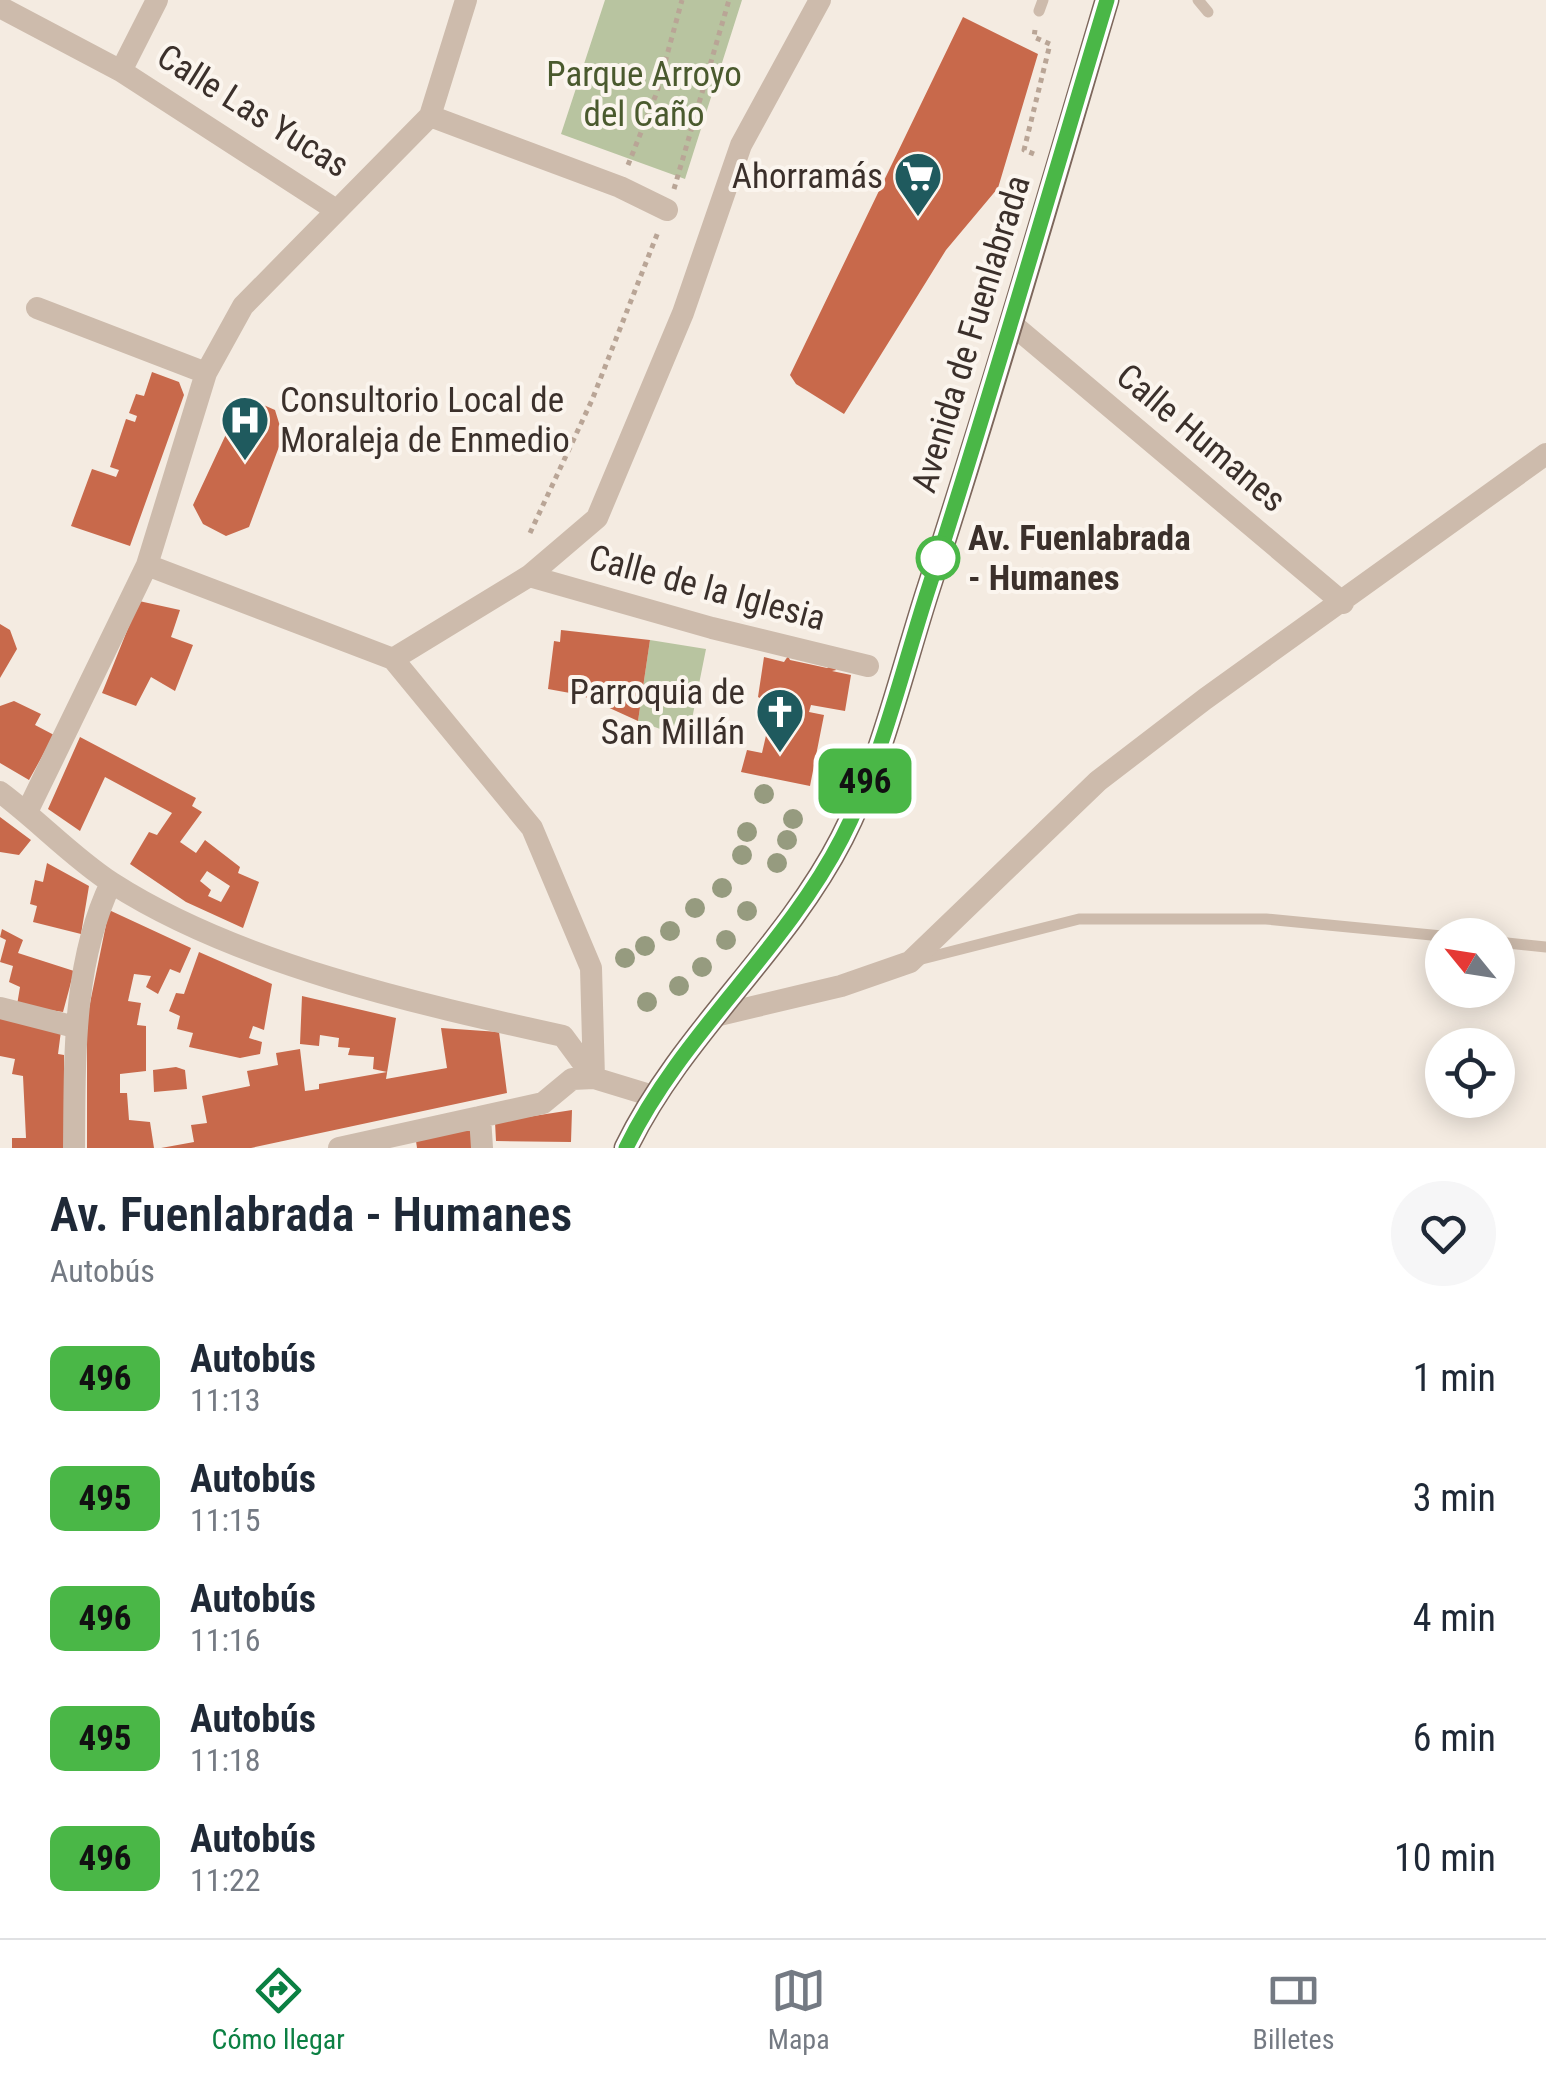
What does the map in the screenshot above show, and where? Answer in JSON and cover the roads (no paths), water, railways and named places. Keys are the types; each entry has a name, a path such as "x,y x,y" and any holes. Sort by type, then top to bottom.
{"main road":[{"name":"Avenida de Fuenlabrada","path":"626,1148 653,1096 780,935 842,838 874,756 1014,326 1107,0"}],"street":[{"name":"Calle Las Yucas","path":"121,71 157,0"},
{"name":"Calle Las Yucas","path":"0,7 121,71 336,210 430,116 466,0"},
{"path":"393,659 529,576 597,518 683,312 741,145 820,0"},
{"path":"430,116 620,187 668,210"},
{"path":"27,812 147,564 206,373 243,306 336,210"},
{"path":"37,308 206,373"},
{"name":"Calle Humanes","path":"1014,326 1344,603"},
{"path":"716,1016 841,986 910,962 1098,781 1205,698 1344,603 1546,454"},
{"path":"147,564 393,659 532,828 591,968 594,1078"},
{"name":"Calle de la Iglesia","path":"529,576 712,628 868,666"},
{"path":"0,792 111,882 260,952 420,1005 563,1036 594,1078"},
{"path":"74,1148 75,1027 96,914 111,882"},
{"path":"0,1008 75,1027"},
{"path":"339,1148 543,1103 572,1079 594,1078 653,1096"},
{"path":"480,1117 482,1148"}],"lane":[{"path":"1198,0 1208,12"},
{"path":"910,962 1079,919 1266,919 1425,934"},
{"path":"1515,944 1546,947"}],"place":[{"name":"Ahorramás","path":"918,218"},
{"name":"Consultorio Local de Moraleja de Enmedio","path":"245,462"},
{"name":"Av. Fuenlabrada - Humanes","path":"938,558"},
{"name":"Parroquia de San Millán","path":"780,754"}],"park label":[{"name":"Parque Arroyo del Caño","path":"644,94"}]}
